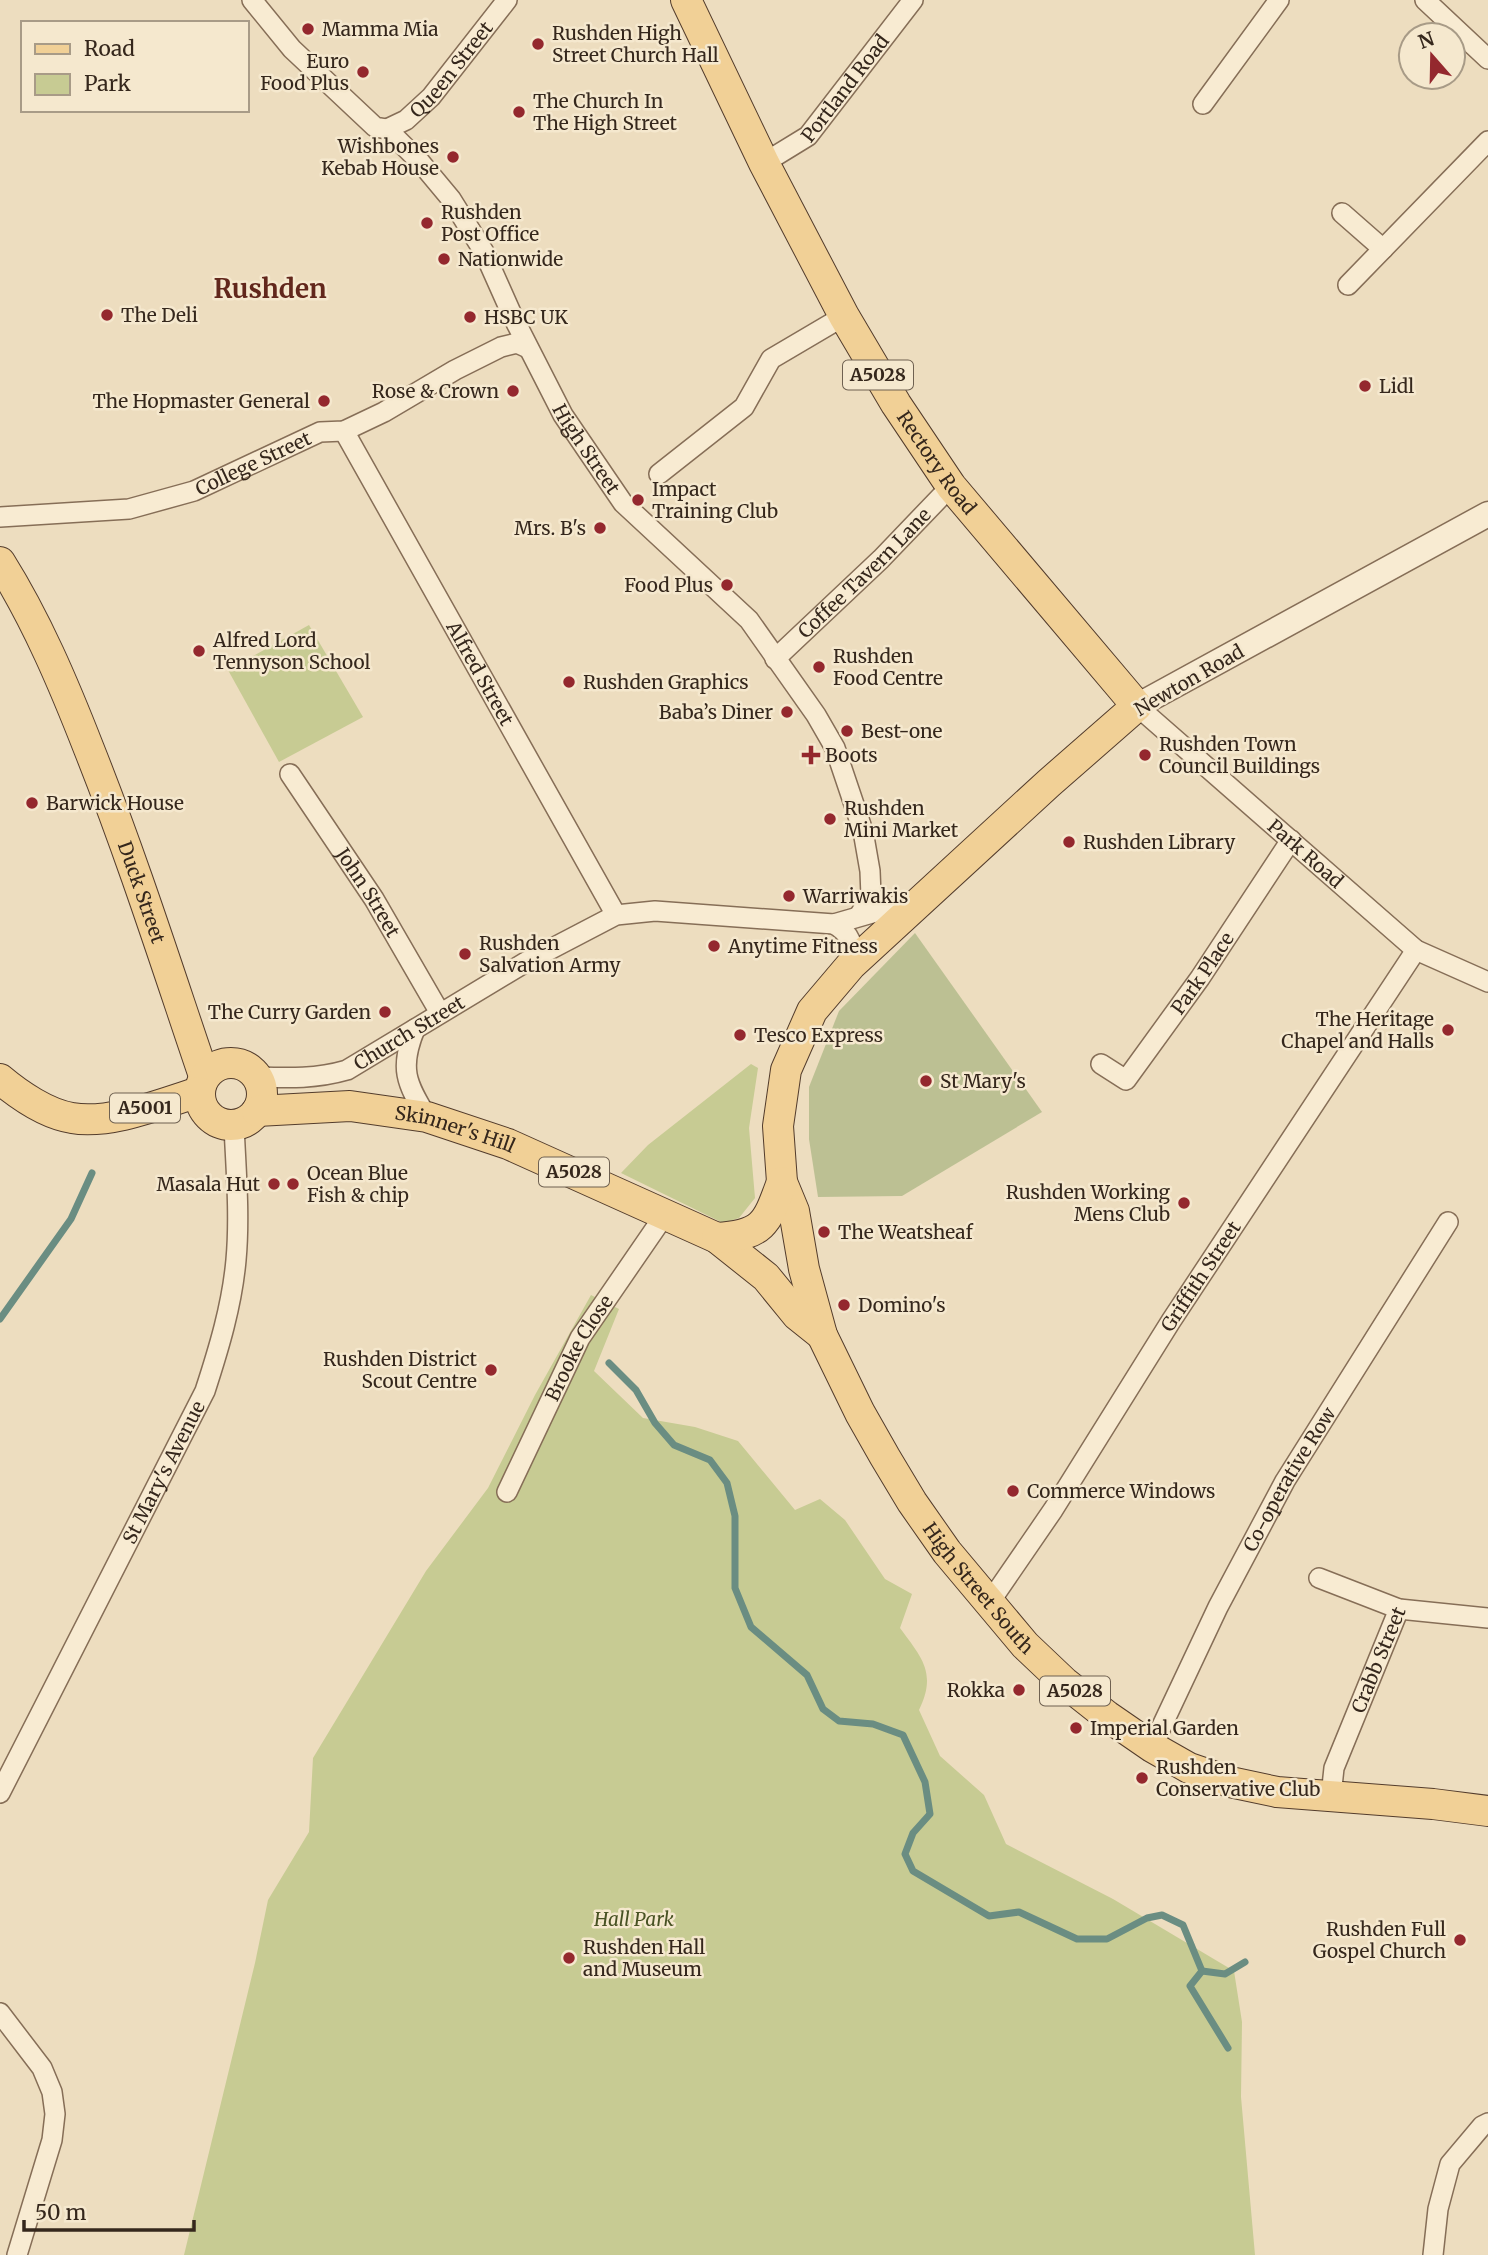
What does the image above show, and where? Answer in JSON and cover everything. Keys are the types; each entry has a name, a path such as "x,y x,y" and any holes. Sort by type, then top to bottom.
{"main road":[{"name":"Rectory Road","path":"686,0 764,163 844,316 896,404 951,486 1137,706"},
{"name":"Duck Street","path":"0,562 42,638 123,835 202,1084"},
{"name":"Newton Road","path":"927,897 1049,783 1137,706"},
{"name":"A5028","path":"718,1238 743,1236 760,1227 772,1210 782,1182 778,1126 786,1070 812,1011 851,965 927,897"},
{"path":"232,1063 242,1065 257,1077 262,1092 246,1118 216,1122 207,1115 201,1104 202,1084 215,1067 232,1063"},
{"name":"A5001","path":"0,1079 43,1107 71,1118 108,1118 202,1084"},
{"name":"Skinner's Hill","path":"246,1118 350,1106 427,1117 508,1144 718,1238 766,1277 797,1315 822,1335"},
{"name":"High Street South","path":"782,1182 794,1211 804,1269 822,1335 859,1412 912,1502 947,1552 1024,1645 1064,1682 1152,1747 1189,1768 1230,1782 1278,1792 1488,1811"}],"street":[{"name":"High Street","path":"252,0 292,49 375,127 387,129 421,163 451,199 484,252 528,348 563,415 623,503 749,620 816,715 835,748 863,831 871,896 859,916"},
{"name":"Queen Street","path":"387,129 406,121 430,97 507,0"},
{"name":"Portland Road","path":"764,163 808,136 913,0"},
{"path":"1203,104 1279,0"},
{"path":"1425,0 1488,59"},
{"path":"1348,285 1488,141"},
{"path":"1342,213 1383,250"},
{"path":"659,474 744,407 771,359 844,316"},
{"name":"College Street","path":"0,517 128,509 194,491 320,432 344,432 501,347 517,344 528,348"},
{"name":"Alfred Street","path":"344,432 616,915"},
{"name":"Coffee Tavern Lane","path":"775,659 881,559 951,486"},
{"name":"Newton Road","path":"1137,706 1488,514"},
{"name":"Park Road","path":"1137,706 1416,950 1488,982"},
{"name":"John Street","path":"290,774 374,899 440,1013"},
{"name":"Park Place","path":"1101,1064 1126,1080 1200,978 1292,840"},
{"name":"Church Street","path":"257,1077 304,1079 347,1070 526,962 616,915 655,911 834,924 927,897"},
{"path":"834,924 844,930 851,940 854,951 851,965"},
{"name":"Griffith Street","path":"986,1601 996,1593 1054,1510 1171,1321 1416,950"},
{"path":"415,1029 405,1053 405,1074 411,1092 427,1117"},
{"name":"St Mary's Avenue","path":"0,1793 205,1391 223,1334 236,1260 237,1182 246,1118"},
{"name":"Brooke Close","path":"507,1492 580,1338 666,1213"},
{"name":"Co-operative Row","path":"1152,1747 1218,1607 1285,1481 1448,1222"},
{"path":"1320,1578 1399,1609"},
{"name":"Crabb Street","path":"1331,1796 1334,1768 1399,1609 1488,1618"},
{"path":"0,2013 42,2068 52,2092 55,2114 52,2140 17,2255"},
{"path":"1433,2255 1438,2209 1450,2164 1482,2126 1488,2123"}],"green space":[{"path":"309,625 363,717 279,762 228,670"},
{"path":"915,933 1042,1112 902,1196 818,1197 809,1139 809,1087 839,1011"},
{"path":"751,1064 758,1068 749,1128 755,1198 739,1218 723,1223 621,1173 648,1145"},
{"name":"Hall Park","path":"591,1295 619,1309 594,1371 643,1418 695,1427 738,1441 795,1510 820,1499 845,1520 885,1579 912,1594 900,1628 925,1666 927,1686 919,1710 940,1756 984,1795 1006,1844 1113,1899 1234,1971 1242,2022 1241,2097 1255,2255 184,2255 268,1900 309,1832 313,1758 426,1571 488,1488 535,1395"}],"waterway":[{"path":"0,1319 71,1219 92,1173"},
{"path":"609,1363 636,1390 655,1423 674,1445 710,1460 727,1483 735,1516 735,1588 751,1627 807,1675 823,1709 839,1721 873,1724 903,1735 925,1782 930,1814 913,1833 905,1854 913,1871 989,1916 1019,1912 1077,1939 1107,1939 1147,1918 1162,1915 1183,1925 1202,1971 1190,1986 1228,2048"},
{"path":"1202,1971 1225,1974 1245,1962"}],"place":[{"name":"Mamma Mia","path":"308,29"},
{"name":"Rushden High Street Church Hall","path":"538,44"},
{"name":"Euro Food Plus","path":"363,72"},
{"name":"The Church In The High Street","path":"519,112"},
{"name":"Wishbones Kebab House","path":"453,157"},
{"name":"Rushden Post Office","path":"427,223"},
{"name":"Nationwide","path":"444,259"},
{"name":"The Deli","path":"107,315"},
{"name":"HSBC UK","path":"470,317"},
{"name":"Lidl","path":"1365,386"},
{"name":"Rose & Crown","path":"513,391"},
{"name":"The Hopmaster General","path":"324,401"},
{"name":"Impact Training Club","path":"638,500"},
{"name":"Mrs. B's","path":"600,528"},
{"name":"Food Plus","path":"727,585"},
{"name":"Alfred Lord Tennyson School","path":"199,651"},
{"name":"Rushden Food Centre","path":"819,667"},
{"name":"Rushden Graphics","path":"569,682"},
{"name":"Baba’s Diner","path":"787,712"},
{"name":"Best-one","path":"847,731"},
{"name":"Boots","path":"811,755"},
{"name":"Rushden Town Council Buildings","path":"1145,755"},
{"name":"Barwick House","path":"32,803"},
{"name":"Rushden Mini Market","path":"830,819"},
{"name":"Rushden Library","path":"1069,842"},
{"name":"Warriwakis","path":"789,896"},
{"name":"Anytime Fitness","path":"714,946"},
{"name":"Rushden Salvation Army","path":"465,954"},
{"name":"The Curry Garden","path":"385,1012"},
{"name":"The Heritage Chapel and Halls","path":"1448,1030"},
{"name":"Tesco Express","path":"740,1035"},
{"name":"St Mary's","path":"926,1081"},
{"name":"Masala Hut","path":"274,1184"},
{"name":"Ocean Blue Fish & chip","path":"293,1184"},
{"name":"Rushden Working Mens Club","path":"1184,1203"},
{"name":"The Weatsheaf","path":"824,1232"},
{"name":"Domino's","path":"844,1305"},
{"name":"Rushden District Scout Centre","path":"491,1370"},
{"name":"Commerce Windows","path":"1013,1491"},
{"name":"Rokka","path":"1019,1690"},
{"name":"Imperial Garden","path":"1076,1728"},
{"name":"Rushden Conservative Club","path":"1142,1778"},
{"name":"Rushden Full Gospel Church","path":"1460,1940"},
{"name":"Rushden Hall and Museum","path":"569,1958"}],"district":[{"name":"Rushden","path":"270,289"}]}
